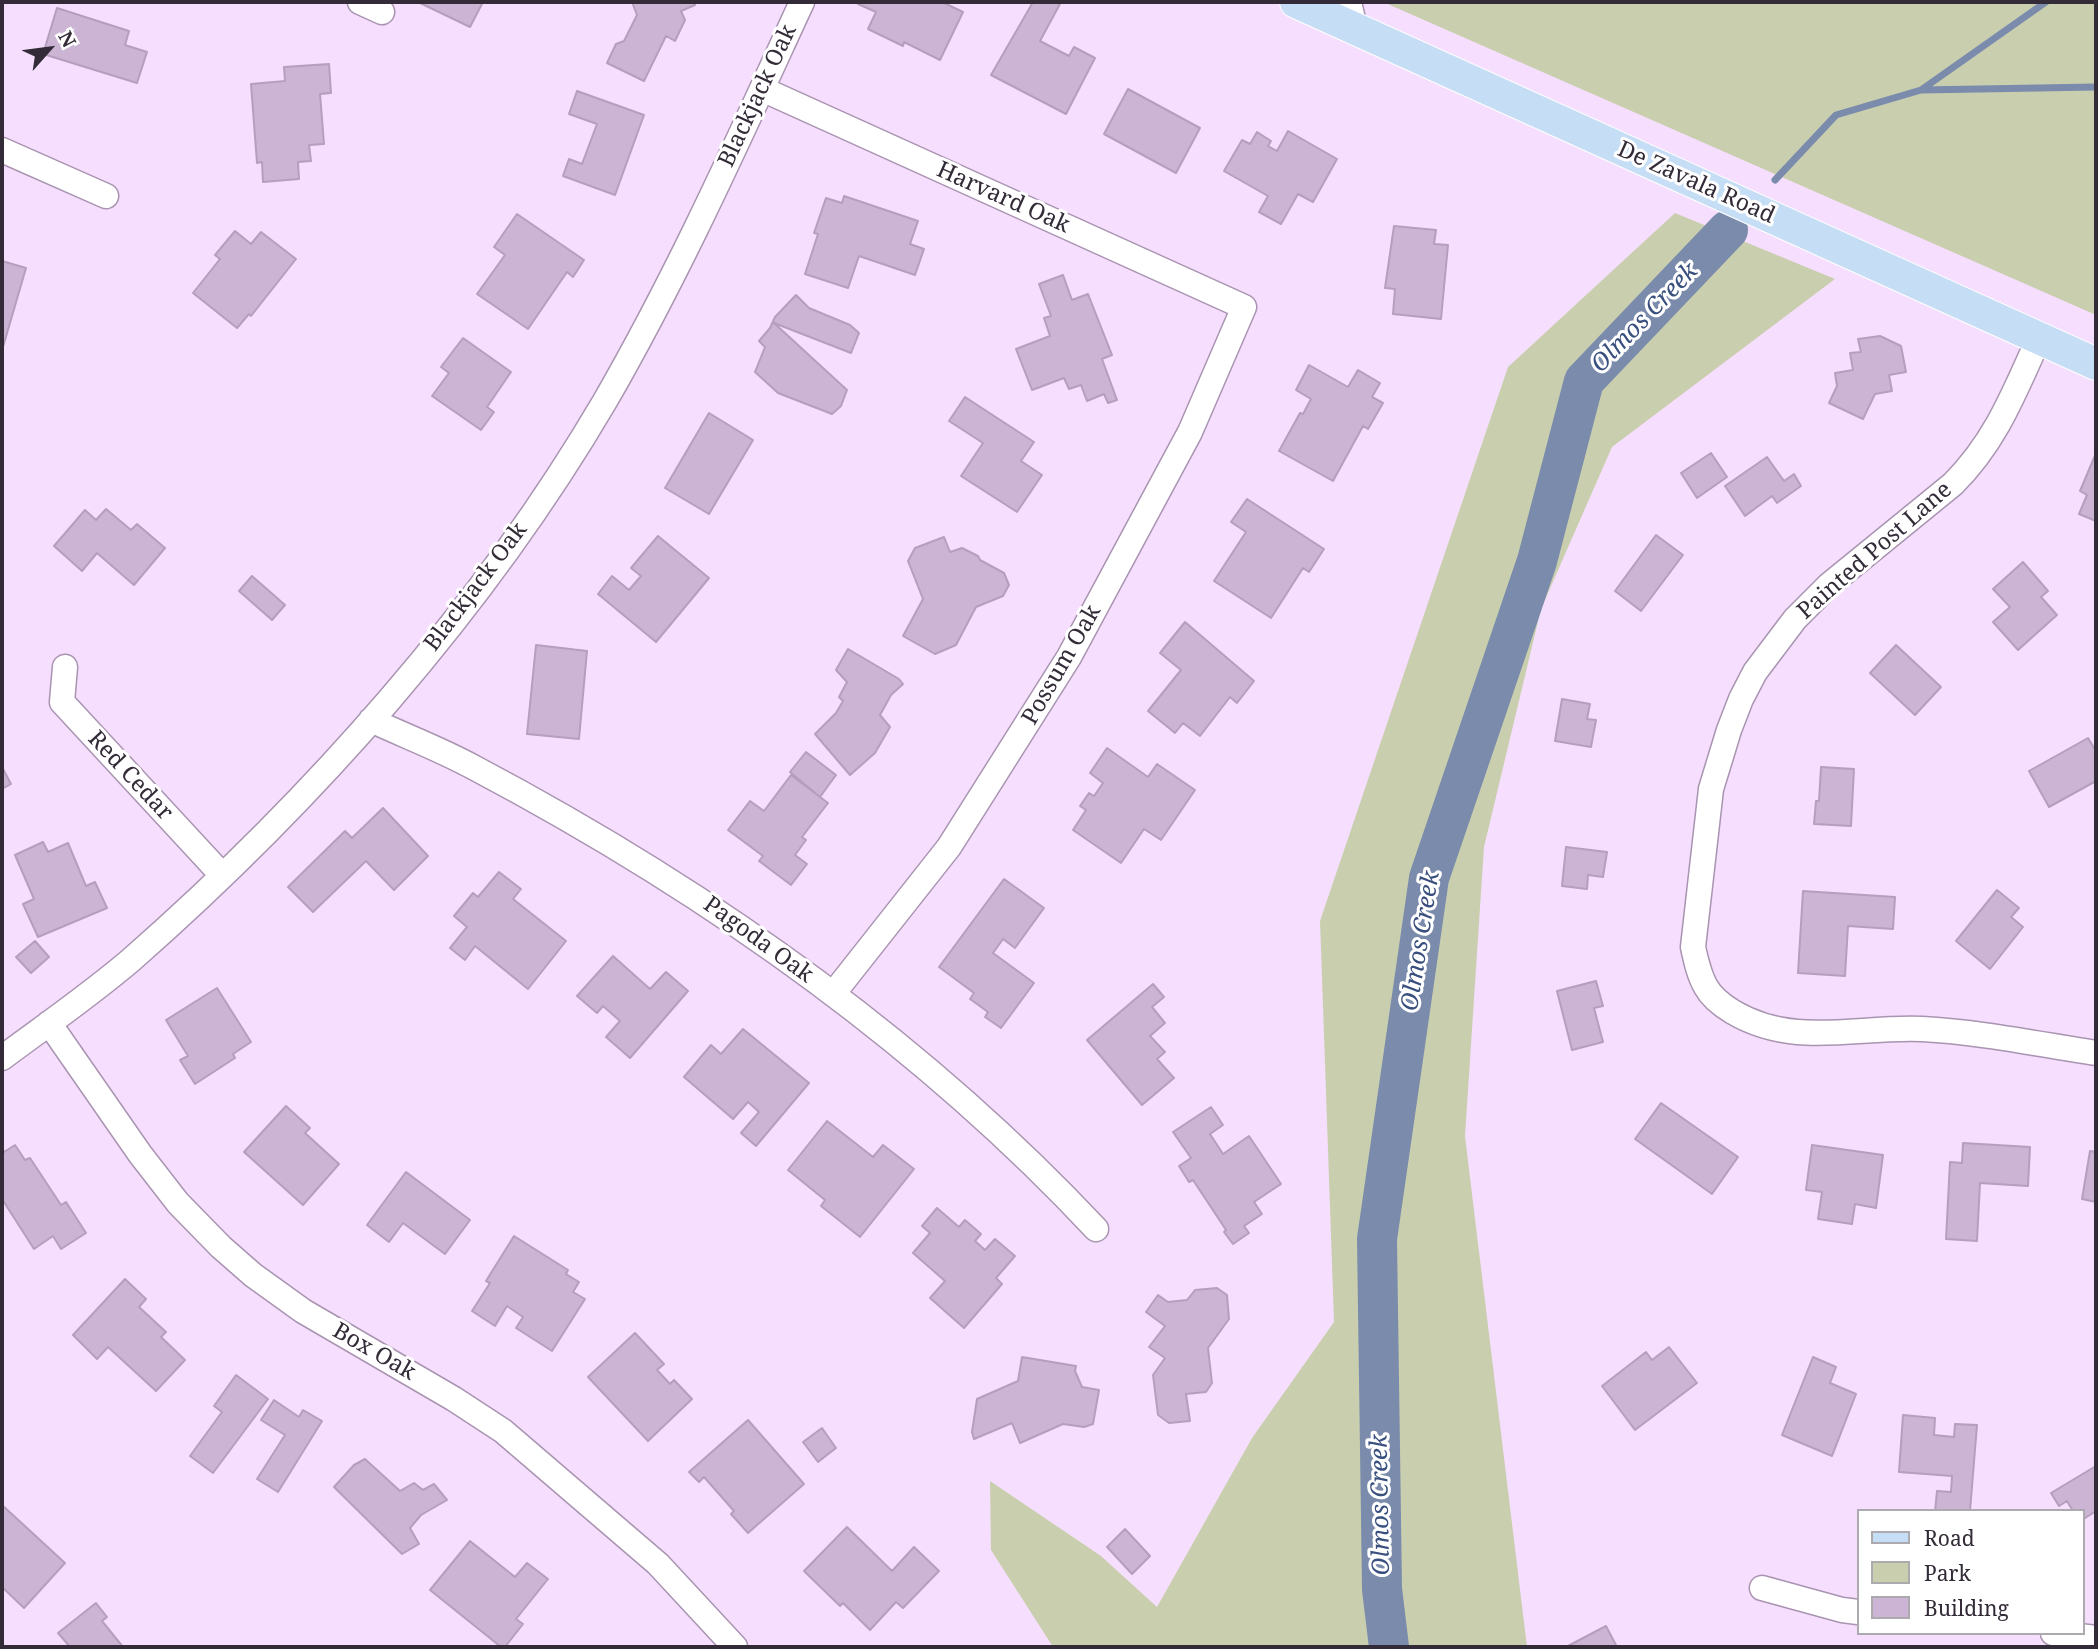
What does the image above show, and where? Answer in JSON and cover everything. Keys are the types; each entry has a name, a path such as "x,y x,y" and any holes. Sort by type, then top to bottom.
{"main road":[{"name":"De Zavala Road","path":"1296,2 1352,15 2096,364"}],"street":[{"path":"360,2 383,12"},
{"name":"Blackjack Oak","path":"2,1058 129,961 222,875 302,796 371,720 482,585 603,404 651,319 803,2"},
{"name":"Harvard Oak","path":"762,89 1244,307"},
{"path":"2,150 106,197"},
{"name":"Possum Oak","path":"833,994 949,848 1069,657 1190,432 1244,307"},
{"name":"Painted Post Lane","path":"2039,338 2004,414 1982,452 1968,469 1829,585 1795,619 1755,672 1729,730 1711,789 1693,947 1707,990 1723,1006 1771,1028 1811,1035 1919,1029 2096,1053"},
{"name":"Red Cedar","path":"65,667 62,702 222,875"},
{"name":"Pagoda Oak","path":"371,720 470,765 601,837 698,897 833,994 898,1045 1055,1186 1096,1229"},
{"name":"Box Oak","path":"49,1023 140,1154 178,1203 221,1247 253,1275 303,1311 454,1399 503,1431 658,1564 735,1647"},
{"path":"1762,1588 1856,1612"},
{"path":"2070,1635 2096,1638"}],"green space":[{"path":"1383,2 2096,2 2096,315"},
{"path":"1675,213 1835,279 1612,447 1541,609 1484,847 1465,1136 1527,1647 1053,1647 991,1550 990,1481 1101,1556 1157,1607 1252,1438 1334,1322 1320,921 1508,367"}],"building":[{"path":"418,2 483,2 470,27"},
{"path":"632,2 694,2 695,5 681,11 685,20 675,41 666,36 644,81 607,63 616,44 624,41 637,15"},
{"path":"942,2 963,12 940,60 904,42 903,46 868,29 876,12 858,4"},
{"path":"1033,2 1061,2 1040,41 1069,56 1074,47 1095,58 1066,114 991,75"},
{"path":"57,8 129,31 125,45 147,52 137,83 43,54"},
{"path":"329,64 331,93 320,94 324,144 309,145 311,161 298,162 299,179 263,182 262,162 257,163 251,84 285,81 284,67"},
{"path":"1128,89 1200,128 1176,173 1104,134"},
{"path":"577,91 644,115 615,195 563,176 569,159 582,164 597,124 569,114"},
{"path":"1288,131 1337,159 1313,202 1298,194 1281,224 1259,212 1268,196 1224,171 1242,140 1250,144 1257,132 1271,141 1268,146 1277,151"},
{"path":"844,196 918,221 910,244 924,249 915,275 859,256 848,288 805,274 818,234 814,233 826,198 842,203"},
{"path":"517,214 584,260 573,277 567,272 528,329 477,294 505,255 494,247"},
{"path":"1394,226 1436,230 1434,244 1448,245 1441,319 1393,314 1395,289 1385,288"},
{"path":"235,231 251,244 261,232 296,259 251,316 249,314 237,328 193,293 220,259 215,255"},
{"path":"2,261 26,268 3,347 2,346"},
{"path":"1063,275 1072,300 1088,294 1112,355 1102,359 1117,400 1108,403 1104,394 1087,401 1081,385 1069,389 1064,378 1032,390 1016,349 1050,336 1044,318 1051,316 1039,284"},
{"path":"796,295 809,308 850,325 859,333 851,353 774,323 847,390 841,406 832,414 778,393 755,372 765,347 759,341 775,317"},
{"path":"1880,336 1901,346 1906,372 1889,375 1892,391 1875,394 1863,419 1829,403 1837,386 1835,373 1853,370 1850,353 1861,352 1858,339"},
{"path":"463,338 511,372 487,407 494,412 481,430 432,396 449,373 441,367"},
{"path":"1309,365 1348,387 1358,370 1380,383 1372,397 1383,403 1368,429 1363,426 1333,481 1279,451 1311,399 1296,390"},
{"path":"965,397 1034,442 1021,461 1042,475 1017,512 961,476 983,443 949,421"},
{"path":"709,413 753,440 709,514 665,488"},
{"path":"1711,453 1727,477 1697,498 1681,473"},
{"path":"2096,453 2096,521 2079,514 2087,495 2080,491"},
{"path":"1767,457 1784,481 1794,474 1801,486 1777,503 1772,496 1745,516 1725,486"},
{"path":"1247,499 1324,549 1309,572 1303,568 1271,618 1214,581 1246,532 1231,522"},
{"path":"106,509 131,530 137,524 165,548 134,585 97,553 82,571 54,546 85,510 96,520"},
{"path":"1656,535 1683,555 1641,611 1615,591"},
{"path":"658,536 709,578 656,642 598,594 612,576 629,590 641,576 631,568"},
{"path":"944,537 950,552 962,548 978,556 980,560 1004,573 1009,585 1003,596 976,607 956,645 935,654 903,636 923,599 908,561 915,548"},
{"path":"2023,562 2048,591 2041,597 2057,615 2018,650 1993,622 2010,607 1993,589"},
{"path":"252,576 285,605 272,620 239,591"},
{"path":"1185,622 1254,681 1237,703 1230,697 1200,736 1183,723 1175,733 1148,711 1181,670 1160,653"},
{"path":"536,645 587,651 579,739 527,734"},
{"path":"1896,645 1941,687 1915,715 1870,673"},
{"path":"848,649 903,684 891,695 880,715 890,727 875,753 850,775 815,734 836,713 843,701 839,697 847,682 836,670"},
{"path":"1562,699 1590,704 1587,719 1596,720 1591,747 1555,741"},
{"path":"2088,738 2096,751 2096,781 2049,807 2029,771"},
{"path":"1107,748 1148,777 1157,764 1195,790 1161,840 1144,829 1121,863 1073,830 1086,810 1080,806 1089,793 1094,796 1103,783 1090,773"},
{"path":"806,752 836,775 820,797 790,772"},
{"path":"2,767 11,784 2,789"},
{"path":"1821,767 1854,769 1851,826 1814,824 1816,801 1819,801"},
{"path":"791,775 828,803 802,837 806,840 795,855 807,864 791,885 759,861 763,856 728,830 750,801 764,811"},
{"path":"383,808 428,856 394,890 366,861 313,912 288,887 345,831 352,838"},
{"path":"43,842 48,852 68,843 86,886 95,882 107,908 38,937 23,904 34,899 15,855"},
{"path":"1566,847 1607,852 1603,877 1588,875 1587,889 1562,886"},
{"path":"499,872 521,889 513,899 566,941 528,989 475,946 465,960 450,948 467,927 454,916 473,893 478,897"},
{"path":"1004,879 1044,908 1015,948 1003,939 993,953 1034,983 1001,1028 985,1017 988,1012 970,999 974,993 939,967"},
{"path":"1997,890 2019,908 2011,917 2023,927 1990,969 1956,941"},
{"path":"1803,891 1895,897 1893,929 1848,926 1845,976 1798,973"},
{"path":"35,941 49,957 31,973 16,957"},
{"path":"613,956 650,989 666,972 688,991 630,1058 606,1037 620,1021 603,1006 597,1013 577,996"},
{"path":"1596,981 1603,1006 1594,1008 1603,1042 1572,1050 1557,991"},
{"path":"1153,984 1164,997 1152,1007 1165,1023 1150,1036 1165,1052 1157,1059 1174,1078 1142,1105 1087,1040"},
{"path":"217,988 251,1042 233,1054 235,1058 195,1084 180,1060 188,1056 166,1020"},
{"path":"743,1029 809,1083 756,1146 741,1133 759,1112 748,1102 733,1119 684,1077 711,1045 721,1054"},
{"path":"1661,1103 1738,1157 1712,1194 1635,1139"},
{"path":"286,1106 310,1128 305,1133 339,1164 303,1205 244,1152"},
{"path":"1211,1107 1223,1125 1210,1134 1223,1154 1249,1136 1281,1184 1254,1202 1262,1214 1244,1226 1249,1233 1233,1244 1193,1180 1189,1182 1179,1166 1191,1158 1173,1132"},
{"path":"827,1121 873,1157 883,1145 914,1169 860,1237 821,1206 825,1200 788,1170"},
{"path":"1963,1143 2030,1147 2028,1186 1980,1183 1977,1241 1946,1239 1950,1162 1962,1163"},
{"path":"15,1145 25,1160 30,1158 61,1205 66,1202 86,1233 61,1249 53,1236 34,1249 2,1199 2,1148 4,1152"},
{"path":"1812,1145 1883,1155 1876,1208 1855,1204 1852,1224 1818,1219 1822,1192 1806,1190"},
{"path":"2090,1151 2096,1152 2096,1202 2082,1199"},
{"path":"406,1172 470,1220 445,1254 403,1223 389,1242 367,1225"},
{"path":"937,1208 959,1227 965,1220 981,1234 975,1241 985,1250 995,1239 1015,1256 996,1278 1002,1284 964,1328 930,1298 945,1281 913,1253 930,1233 922,1226"},
{"path":"514,1236 568,1270 566,1274 579,1282 573,1292 585,1299 552,1351 516,1328 523,1317 507,1306 495,1326 472,1311 490,1283 486,1281"},
{"path":"125,1279 146,1299 139,1307 166,1332 161,1337 185,1360 156,1391 108,1347 97,1359 73,1335"},
{"path":"1217,1288 1227,1295 1229,1319 1208,1348 1212,1383 1206,1392 1186,1394 1190,1421 1169,1423 1158,1415 1153,1375 1165,1358 1149,1347 1165,1326 1146,1312 1158,1295 1168,1302 1187,1300 1195,1290"},
{"path":"635,1333 664,1364 657,1370 670,1384 674,1380 692,1399 648,1441 588,1377"},
{"path":"1669,1347 1697,1383 1635,1430 1602,1386 1646,1352 1652,1360"},
{"path":"1022,1357 1076,1366 1075,1371 1082,1387 1099,1390 1093,1424 1084,1427 1063,1424 1020,1443 1012,1423 974,1439 972,1432 977,1399 1018,1381"},
{"path":"1813,1357 1836,1367 1830,1383 1856,1394 1832,1456 1782,1435"},
{"path":"236,1375 268,1399 213,1473 190,1456 222,1412 214,1406"},
{"path":"274,1400 299,1417 303,1410 322,1421 278,1492 257,1479 285,1435 261,1420"},
{"path":"1903,1415 1935,1418 1934,1435 1954,1437 1955,1424 1977,1425 1970,1509 1935,1509 1937,1491 1951,1492 1952,1476 1899,1472"},
{"path":"748,1420 804,1484 748,1533 731,1514 734,1511 704,1477 699,1482 689,1472"},
{"path":"822,1428 836,1448 818,1462 803,1442"},
{"path":"365,1459 400,1491 414,1483 423,1490 434,1484 447,1500 421,1515 410,1528 419,1544 402,1554 334,1487 354,1465"},
{"path":"2096,1466 2096,1511 2084,1519 2084,1509 2072,1509 2067,1501 2059,1506 2051,1493"},
{"path":"2,1505 65,1563 24,1608 2,1587"},
{"path":"847,1527 892,1571 914,1547 939,1571 903,1608 896,1602 870,1630 843,1603 840,1606 804,1571"},
{"path":"1125,1529 1150,1556 1132,1574 1107,1547"},
{"path":"470,1541 515,1577 527,1563 548,1579 516,1619 523,1624 505,1647 501,1647 430,1590"},
{"path":"96,1603 107,1617 102,1621 123,1647 70,1647 58,1633"},
{"path":"1606,1626 1617,1647 1566,1647"}],"waterway":[{"path":"1921,90 2046,2"},
{"name":"Olmos Creek","path":"1775,180 1836,115 1921,90 2096,87"},
{"name":"Olmos Creek","path":"1389,1647 1382,1589 1377,1239 1429,878 1537,561 1584,381 1728,230"}]}
